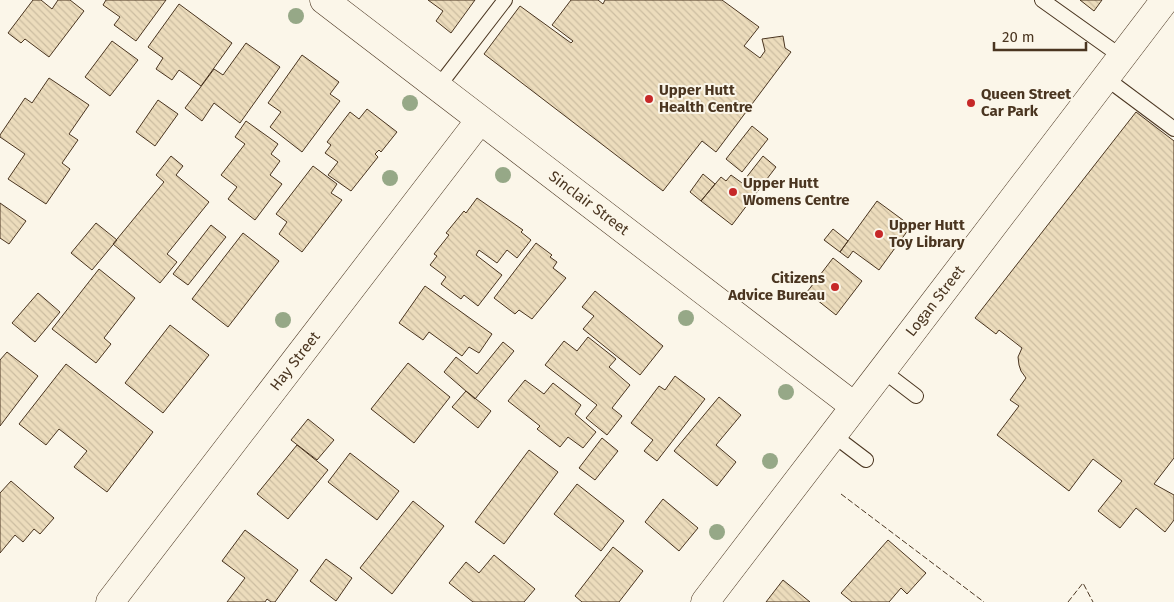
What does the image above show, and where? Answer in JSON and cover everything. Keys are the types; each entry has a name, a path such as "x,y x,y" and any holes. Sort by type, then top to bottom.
{"street":[{"name":"Sinclair Street","path":"324,0 854,406"},
{"name":"Logan Street","path":"705,602 1165,0"},
{"name":"Hay Street","path":"110,602 480,120"}],"lane":[{"path":"438,87 504,0"},
{"path":"1042,0 1114,68 1174,129"},
{"path":"882,370 916,396"},
{"path":"833,435 866,460"}],"building":[{"path":"33,0 41,0 52,9 58,0 70,0 84,11 49,57 25,39 21,43 8,33"},
{"path":"106,0 166,0 136,41 114,25 120,17 103,5"},
{"path":"428,0 475,0 451,33 436,21 443,11"},
{"name":"Upper Hutt Health Centre","path":"571,0 598,0 603,4 605,0 722,0 759,27 744,46 760,58 765,51 762,39 783,36 785,48 791,52 716,152 702,141 663,191 484,54 520,6 571,43 573,41 552,25"},
{"path":"1080,0 1102,0 1094,11"},
{"path":"179,4 232,43 201,86 179,70 172,80 156,69 163,58 148,47"},
{"path":"112,41 138,60 110,96 85,77"},
{"path":"246,43 280,67 240,123 214,103 202,121 185,108 214,69 223,75"},
{"path":"302,55 339,82 330,94 340,101 302,152 270,127 281,112 268,103"},
{"path":"49,78 89,105 69,134 78,140 62,163 70,169 46,204 8,179 25,154 0,137 0,135 25,98 32,103"},
{"path":"158,100 178,114 155,146 136,132"},
{"path":"367,109 397,132 381,152 379,150 375,154 378,157 351,191 328,175 338,162 325,153 331,145 327,142 350,112 359,119"},
{"path":"1136,112 1174,141 1174,458 1154,484 1174,495 1174,520 1165,532 1136,508 1120,528 1098,511 1122,481 1093,459 1069,491 997,435 1019,406 1010,400 1026,378 1019,365 1018,357 1022,348 999,330 996,334 975,318"},
{"path":"246,121 278,144 271,154 280,161 270,175 282,184 255,220 228,199 237,187 221,175 245,144 235,137"},
{"path":"752,126 768,139 742,172 726,159"},
{"path":"171,156 183,166 176,175 209,202 167,254 177,262 160,283 113,244 164,182 156,175"},
{"name":"Upper Hutt Womens Centre","path":"763,156 776,167 732,225 701,201 721,177 726,181 731,175 742,183"},
{"path":"313,166 337,184 331,193 342,200 302,252 279,234 287,222 276,214"},
{"path":"703,174 715,184 701,201 690,192"},
{"path":"477,198 523,230 521,232 531,240 517,258 507,250 497,263 479,250 476,255 502,275 478,306 464,295 461,299 441,284 446,277 430,265 437,256 434,254 449,235 446,233 464,211 466,213"},
{"name":"Upper Hutt Toy Library","path":"877,201 911,226 879,270 853,251 848,258 840,252"},
{"path":"0,203 26,221 9,244 0,238"},
{"path":"96,223 117,240 92,270 71,253"},
{"path":"211,225 226,237 188,285 173,274"},
{"path":"833,229 848,241 840,252 824,240"},
{"path":"243,233 279,261 228,327 192,299"},
{"path":"536,243 552,255 550,257 557,262 553,268 566,278 532,319 519,310 515,314 494,298"},
{"name":"Citizens Advice Bureau","path":"833,258 862,281 836,315 807,292"},
{"path":"99,269 135,298 104,338 111,344 96,363 52,329"},
{"path":"425,286 492,334 479,353 469,347 462,356 429,332 423,340 399,323"},
{"path":"595,291 663,346 640,375 583,329 594,316 582,307"},
{"path":"38,293 60,312 35,342 12,323"},
{"path":"170,325 209,355 163,413 125,383"},
{"path":"588,337 616,359 609,367 630,385 612,408 622,416 607,435 586,418 597,405 545,365 564,341 577,351"},
{"path":"503,342 514,351 475,399 444,372 456,357 477,374"},
{"path":"7,352 38,376 0,426 0,360"},
{"path":"408,363 450,397 414,443 371,409"},
{"path":"66,364 153,432 107,492 74,467 87,451 59,429 46,445 19,424"},
{"path":"675,376 705,399 657,461 644,451 653,440 631,423 659,386 665,390"},
{"path":"525,380 544,394 553,383 581,405 575,414 596,432 583,448 568,437 560,447 537,429 540,426 508,401"},
{"path":"466,391 491,411 478,428 452,407"},
{"path":"719,397 741,415 716,445 736,462 717,486 674,451"},
{"path":"308,419 334,440 317,460 291,440"},
{"path":"602,438 618,451 595,480 579,468"},
{"path":"297,445 328,470 288,519 257,494"},
{"path":"529,450 558,472 504,544 475,522"},
{"path":"350,453 399,491 377,520 328,482"},
{"path":"11,481 54,518 40,534 34,529 23,542 15,535 0,553 0,493"},
{"path":"577,484 624,521 601,551 554,514"},
{"path":"663,499 698,528 679,551 645,522"},
{"path":"413,501 444,526 392,594 360,568"},
{"path":"245,530 298,570 275,602 267,599 265,602 227,602 245,578 222,561"},
{"path":"888,540 926,573 907,594 901,588 889,602 852,602 841,593"},
{"path":"613,547 643,571 619,602 582,602 575,596"},
{"path":"494,555 535,589 524,602 473,602 449,583 466,562 479,573"},
{"path":"326,559 352,578 336,601 310,581"},
{"path":"783,580 810,602 766,602"}],"fence":[{"path":"841,494 984,602"},
{"path":"1068,602 1083,583 1093,602"}],"place":[{"name":"Upper Hutt Health Centre","path":"649,99"},
{"name":"Queen Street Car Park","path":"971,103"},
{"name":"Upper Hutt Womens Centre","path":"733,192"},
{"name":"Upper Hutt Toy Library","path":"879,234"},
{"name":"Citizens Advice Bureau","path":"835,287"}]}
